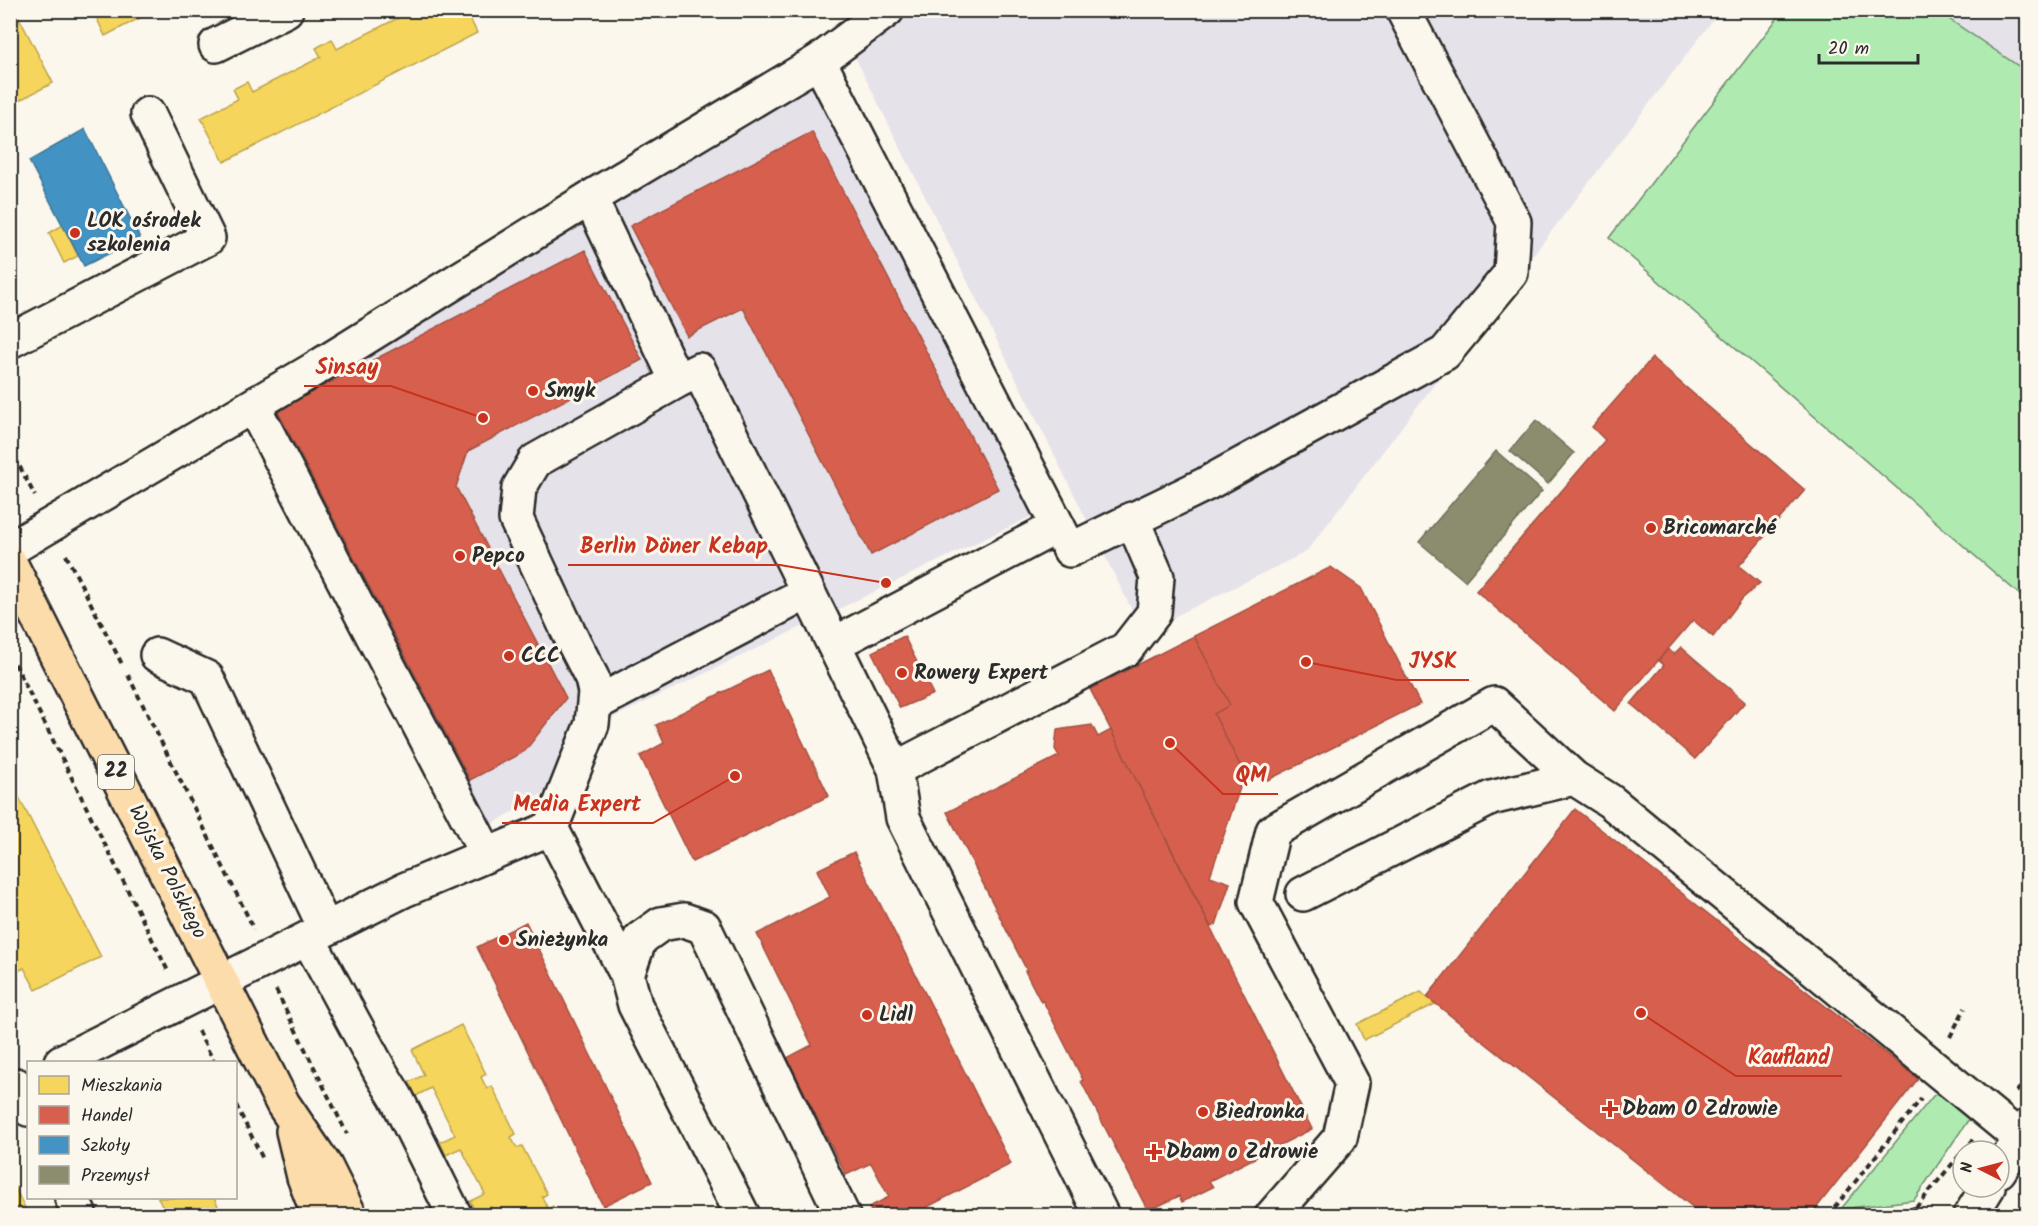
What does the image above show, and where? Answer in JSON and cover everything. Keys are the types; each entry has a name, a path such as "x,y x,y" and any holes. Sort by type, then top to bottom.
{"main road":[{"name":"Wojska Polskiego","path":"10,563 290,1117 325,1166 350,1215"},
{"name":"Wojska Polskiego","path":"290,1117 304,1177 319,1215"}],"street":[{"path":"216,45 286,10"},
{"path":"10,549 253,406 590,198 819,61 887,10"},
{"path":"819,61 1070,550 1206,484 1445,353 1512,273 1514,222 1403,10"},
{"path":"10,341 208,238 148,114"},
{"path":"590,198 678,381"},
{"path":"63,1061 404,890 551,828 592,724 595,704 592,678 516,519 519,488 535,461 699,370 895,769 903,818 1102,1215"},
{"path":"253,406 487,855"},
{"path":"895,769 1126,649 1154,613 1156,577 1132,519"},
{"path":"834,644 1058,526"},
{"path":"595,704 808,592"},
{"path":"157,655 207,678 316,933 381,1073 396,1097 454,1215"},
{"path":"1272,1215 1340,1138 1352,1083 1256,902 1273,831 1494,704 1574,778 1610,801 2024,1132 2011,1152"},
{"path":"1303,894 1491,798 1574,778"},
{"path":"551,828 627,975 635,1005 743,1215"},
{"path":"627,975 640,939 661,924 684,920 704,927 843,1215"},
{"path":"73,1199 80,1215"},
{"path":"1970,1215 1980,1199"}],"path":[{"path":"10,448 125,669 256,933 263,960 276,991 351,1144"},
{"path":"10,654 213,1061"},
{"path":"1827,1215 1926,1094"},
{"path":"1909,1215 1951,1165"},
{"path":"1860,1215 1915,1208"}],"shaded area":[{"path":"862,10 1720,11 1306,552 1143,632 842,31"},
{"path":"1937,11 2027,11 2027,72"},
{"path":"800,54 1032,516 577,735 590,764 467,840 242,401"}],"green space":[{"path":"1783,11 1937,11 2027,72 2027,601 1609,238"},
{"path":"1947,1087 1973,1113 1955,1139 1951,1139 1951,1145 1914,1200 1841,1209 1933,1096"}],"building: Mieszkania":[{"path":"10,10 15,10 53,83 10,105"},
{"path":"93,10 155,10 105,36"},
{"path":"404,10 466,10 477,33 224,162 201,118 238,99 233,89 247,82 252,92 321,57 316,48 332,39 337,49 406,14"},
{"path":"63,225 78,256 64,263 49,233"},
{"path":"10,780 101,957 36,990 24,968 18,971 10,957"},
{"path":"1421,992 1435,1004 1364,1040 1357,1024"},
{"path":"461,1025 486,1074 481,1077 487,1089 492,1086 516,1134 511,1137 517,1148 522,1146 547,1194 542,1197 548,1209 553,1206 557,1216 496,1216 491,1207 477,1215 470,1201 485,1194 461,1148 446,1155 440,1142 455,1135 431,1088 416,1096 409,1082 424,1075 412,1050"},
{"path":"10,1178 29,1216 10,1216"},
{"path":"158,1199 214,1199 223,1216 167,1216"}],"building: Handel":[{"path":"812,132 998,489 871,555 743,308 687,336 630,226"},
{"path":"585,250 642,360 468,451 456,487 566,698 525,751 470,780 277,410"},
{"name":"Bricomarché","path":"1652,358 1805,490 1739,566 1760,583 1742,599 1713,637 1693,620 1615,711 1476,591 1605,440 1592,427"},
{"path":"1331,567 1361,588 1420,704 1268,780 1244,773 1214,714 1230,705 1194,636"},
{"name":"Rowery Expert","path":"904,636 933,694 900,708 872,652"},
{"path":"1194,636 1230,705 1214,714 1244,773 1240,775 1243,779 1210,876 1230,883 1216,925 1211,927 1090,689"},
{"path":"1681,647 1745,702 1695,759 1631,704 1664,665 1658,660 1668,649 1674,654"},
{"path":"768,670 829,796 692,862 640,756 664,743 656,725"},
{"path":"1092,725 1098,737 1111,730 1312,1129 1209,1181 1213,1187 1182,1202 1179,1196 1148,1211 1043,1001 1041,1002 1025,971 1027,971 947,812 1059,756 1055,749 1057,730"},
{"path":"1575,809 1918,1079 1810,1216 1704,1216 1427,997"},
{"name":"Lidl","path":"854,852 1011,1164 910,1216 873,1216 869,1207 889,1197 871,1163 846,1175 787,1058 812,1045 757,934 830,897 817,870"},
{"path":"526,922 652,1182 603,1206 477,947"}],"building: Szkoły":[{"path":"85,129 140,238 84,266 29,161"}],"building: Przemysł":[{"path":"1536,420 1574,453 1548,484 1510,451"},
{"path":"1496,451 1542,491 1465,581 1419,542"}],"place":[{"name":"LOK ośrodek szkolenia","path":"75,233"},
{"name":"Smyk","path":"533,391"},
{"name":"Sinsay","path":"483,418"},
{"name":"Bricomarché","path":"1651,528"},
{"name":"Pepco","path":"460,556"},
{"name":"Berlin Döner Kebap","path":"886,583"},
{"name":"CCC","path":"509,656"},
{"name":"JYSK","path":"1306,662"},
{"name":"Rowery Expert","path":"902,673"},
{"name":"QM","path":"1170,743"},
{"name":"Media Expert","path":"735,776"},
{"name":"Snieżynka","path":"504,940"},
{"name":"Kaufland","path":"1641,1013"},
{"name":"Lidl","path":"867,1015"},
{"name":"Dbam O Zdrowie","path":"1610,1109"},
{"name":"Biedronka","path":"1203,1112"},
{"name":"Dbam o Zdrowie","path":"1154,1152"}]}
